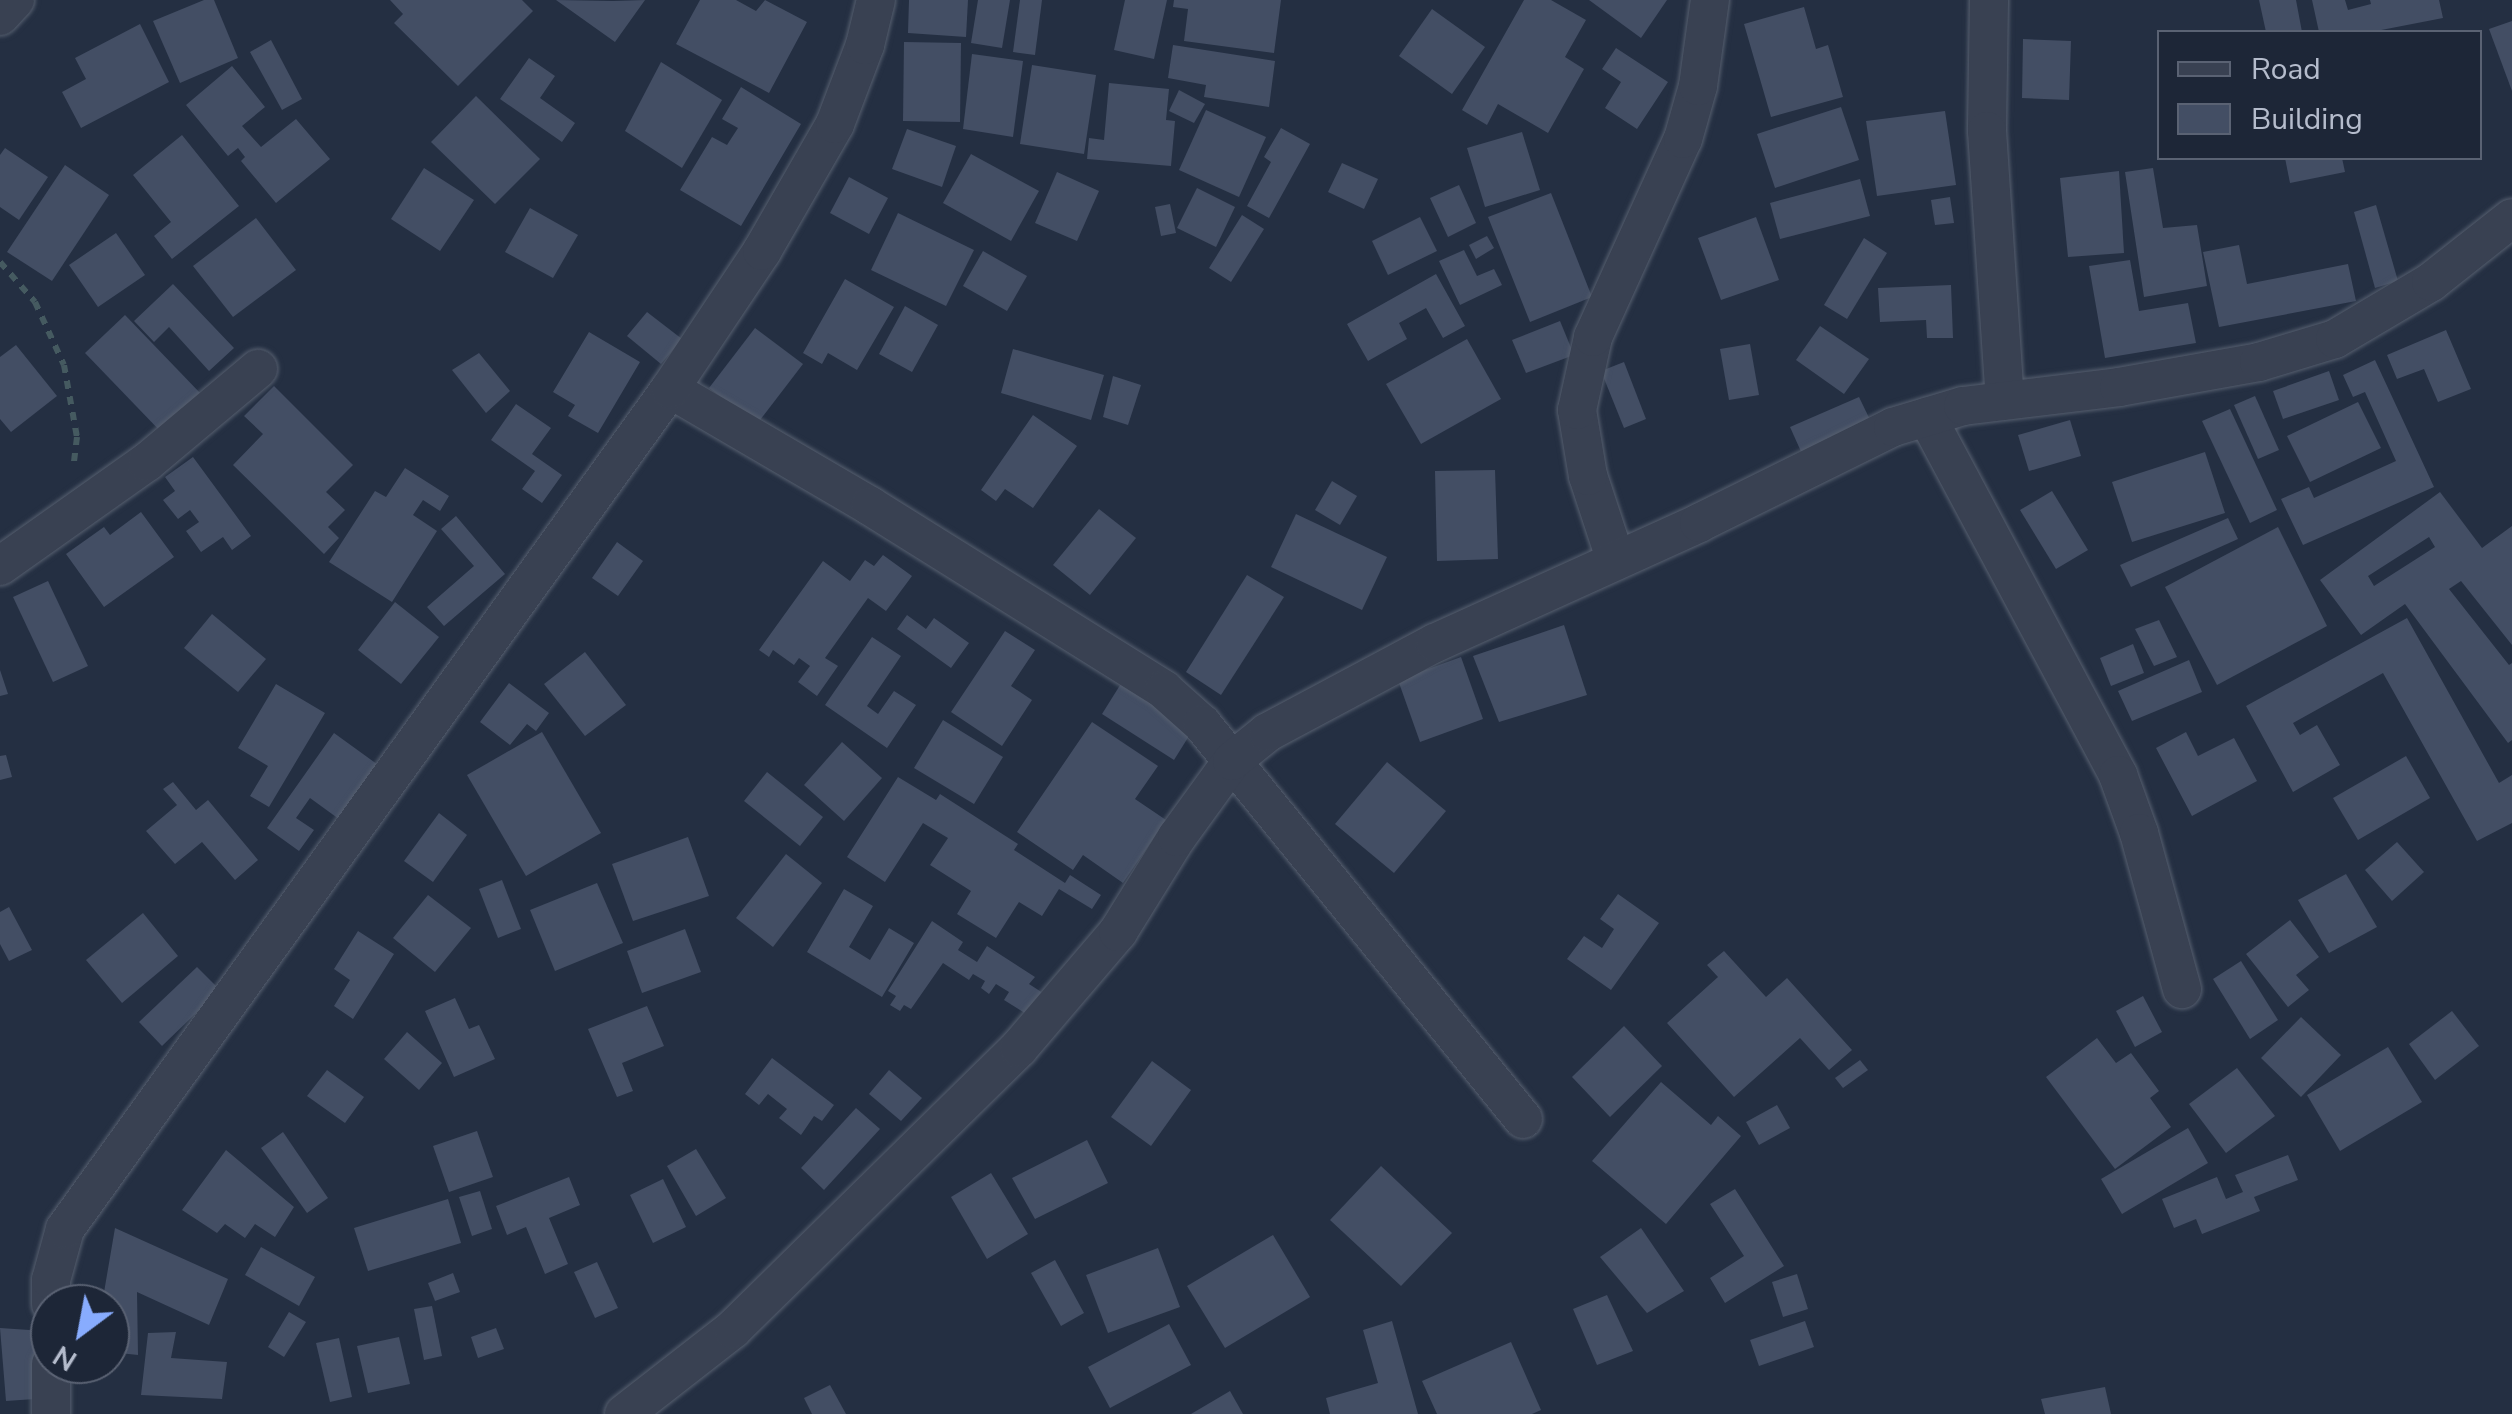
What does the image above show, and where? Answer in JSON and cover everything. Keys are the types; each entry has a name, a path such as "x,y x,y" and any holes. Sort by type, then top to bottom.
{"street":[{"path":"0,16 15,0"},
{"path":"51,1284 64,1229 670,388 762,252 835,124 865,45 876,0"},
{"path":"1615,558 1588,476 1577,410 1593,336 1682,139 1698,86 1710,0"},
{"path":"1989,0 1987,131 2005,400"},
{"path":"624,1414 733,1329 1019,1048 1118,932 1176,837 1232,760 1302,711 1435,642 1699,523 1849,446 1927,416 2005,400 2119,387 2259,362 2335,339 2431,282 2512,218"},
{"path":"0,566 147,462 258,369"},
{"path":"670,388 870,506 1164,690 1232,760 1523,1119"},
{"path":"1927,416 2118,775 2139,834 2182,989"},
{"path":"51,1384 51,1414"}],"path":[{"path":"0,262 34,302 64,365 77,437 67,519"}],"building":[{"path":"204,0 214,0 238,58 180,83 153,21"},
{"path":"390,0 522,0 533,11 458,86 394,23 403,14"},
{"path":"556,0 613,1 645,0 615,42"},
{"path":"700,0 736,0 756,11 765,0 807,22 769,93 676,44"},
{"path":"909,0 968,0 966,37 908,33"},
{"path":"978,0 1010,0 1002,48 971,43"},
{"path":"1020,0 1042,0 1035,55 1013,52"},
{"path":"1125,0 1167,0 1154,59 1114,50"},
{"path":"1174,0 1281,0 1274,53 1184,41 1188,9 1173,7"},
{"path":"1524,0 1551,0 1586,20 1565,57 1584,69 1548,133 1498,104 1487,125 1462,110"},
{"path":"1589,0 1667,0 1641,38"},
{"path":"2259,0 2296,0 2302,30 2266,30"},
{"path":"2312,0 2345,0 2348,10 2371,4 2370,0 2439,0 2443,18 2381,30 2319,30"},
{"path":"1804,7 1816,49 1828,45 1843,97 1771,117 1744,24"},
{"path":"1432,9 1485,47 1452,94 1399,56"},
{"path":"2512,21 2512,91 2489,29"},
{"path":"140,24 169,82 81,128 62,92 86,79 75,58"},
{"path":"2023,39 2071,41 2069,100 2022,98"},
{"path":"271,40 302,99 282,110 250,52"},
{"path":"904,42 961,43 960,122 903,121"},
{"path":"1173,45 1275,61 1269,107 1204,97 1206,85 1168,78"},
{"path":"1616,48 1668,82 1637,129 1605,108 1621,82 1602,69"},
{"path":"972,54 1023,61 1013,137 963,129"},
{"path":"529,58 555,76 540,98 575,123 562,142 500,99"},
{"path":"661,62 722,100 682,168 625,131"},
{"path":"1032,65 1096,75 1084,154 1020,144"},
{"path":"232,66 265,107 242,126 261,147 296,119 330,159 276,203 241,161 245,157 238,148 228,156 186,105"},
{"path":"1109,83 1169,89 1166,120 1175,121 1171,166 1087,159 1089,138 1104,140"},
{"path":"741,87 801,124 741,226 680,190 712,137 727,145 738,128 722,119"},
{"path":"1179,90 1205,104 1194,123 1169,111"},
{"path":"476,96 540,159 495,204 431,142"},
{"path":"1841,107 1859,160 1775,188 1757,134"},
{"path":"1206,110 1266,137 1239,197 1179,170"},
{"path":"1945,111 1956,185 1877,196 1866,121"},
{"path":"1281,128 1310,144 1269,218 1247,206 1271,162 1264,157"},
{"path":"907,129 956,146 942,187 892,169"},
{"path":"1522,132 1540,190 1485,207 1467,148"},
{"path":"182,135 239,206 172,259 154,236 171,222 133,175"},
{"path":"5,148 48,177 19,220 0,207 0,155"},
{"path":"971,154 1039,191 1011,241 943,203"},
{"path":"2285,160 2342,160 2345,172 2290,183"},
{"path":"1342,163 1378,179 1364,209 1328,192"},
{"path":"65,165 109,195 52,281 7,252"},
{"path":"424,168 474,200 440,251 391,219"},
{"path":"2153,168 2163,228 2197,225 2207,286 2144,297 2125,172"},
{"path":"2119,171 2124,253 2068,257 2060,178"},
{"path":"1057,172 1099,191 1077,241 1035,223"},
{"path":"849,177 888,198 869,234 830,213"},
{"path":"1860,179 1870,216 1780,239 1770,203"},
{"path":"1459,185 1476,223 1448,237 1430,198"},
{"path":"1197,188 1235,207 1216,247 1177,228"},
{"path":"1551,193 1592,297 1530,322 1488,217"},
{"path":"1950,197 1954,223 1935,225 1931,200"},
{"path":"1170,204 1176,233 1161,236 1155,207"},
{"path":"2376,205 2398,281 2375,288 2354,212"},
{"path":"530,208 578,235 553,278 505,252"},
{"path":"898,213 974,250 946,306 871,270"},
{"path":"1242,215 1264,229 1231,282 1209,268"},
{"path":"1420,217 1437,251 1388,275 1372,241"},
{"path":"1756,217 1779,280 1721,300 1698,238"},
{"path":"256,218 296,270 233,317 193,266"},
{"path":"116,233 145,275 98,307 69,265"},
{"path":"1487,236 1494,248 1476,259 1469,245"},
{"path":"1864,238 1887,253 1847,319 1824,305"},
{"path":"2239,245 2247,284 2348,264 2356,301 2219,327 2203,252"},
{"path":"1464,250 1477,276 1494,269 1502,285 1460,305 1439,261"},
{"path":"983,251 1027,276 1007,311 963,286"},
{"path":"2130,260 2139,311 2188,303 2196,343 2105,358 2089,266"},
{"path":"1436,274 1465,326 1443,338 1426,308 1399,323 1407,339 1368,361 1347,324"},
{"path":"845,279 894,307 857,370 828,353 822,364 803,353"},
{"path":"173,284 234,348 209,371 169,327 154,342 134,321"},
{"path":"1951,285 1953,338 1927,338 1926,320 1880,322 1878,288"},
{"path":"905,306 938,325 912,372 879,354"},
{"path":"647,312 682,339 661,364 627,336"},
{"path":"125,315 202,395 162,433 85,353"},
{"path":"1560,321 1574,355 1526,373 1512,340"},
{"path":"1820,326 1869,359 1844,394 1796,360"},
{"path":"755,328 803,364 757,424 709,388"},
{"path":"2446,330 2471,389 2438,402 2424,369 2397,379 2387,355"},
{"path":"589,332 640,362 598,433 568,416 575,405 553,392"},
{"path":"1467,339 1501,399 1421,444 1386,384"},
{"path":"1750,344 1759,395 1729,400 1720,349"},
{"path":"16,345 57,396 11,432 0,419 0,357"},
{"path":"1013,349 1104,375 1091,420 1001,393"},
{"path":"479,353 510,391 486,413 452,370"},
{"path":"2375,360 2434,487 2303,545 2281,499 2309,487 2314,498 2396,461 2365,392 2353,397 2343,375"},
{"path":"1624,362 1646,419 1624,428 1601,371"},
{"path":"2329,371 2339,400 2283,419 2273,391"},
{"path":"1113,376 1141,385 1128,425 1103,417"},
{"path":"274,386 353,465 326,492 345,510 328,527 339,538 324,554 233,465 263,434 244,416"},
{"path":"2255,396 2279,450 2258,459 2234,405"},
{"path":"1859,397 1873,426 1803,456 1790,427"},
{"path":"2358,402 2381,448 2310,482 2287,436"},
{"path":"516,404 551,428 532,454 562,475 542,503 522,489 535,471 491,440"},
{"path":"2230,409 2277,510 2250,523 2202,421"},
{"path":"1033,415 1077,446 1033,508 1005,489 996,501 981,490"},
{"path":"2070,420 2081,456 2029,471 2018,435"},
{"path":"2205,452 2225,513 2132,542 2112,482"},
{"path":"193,457 251,536 232,550 223,537 201,552 186,531 199,522 190,510 178,519 163,500 175,491 165,477"},
{"path":"405,468 449,496 440,511 423,500 413,515 437,531 392,602 329,562 375,491 386,497"},
{"path":"1495,470 1498,559 1437,561 1435,471"},
{"path":"1332,481 1357,496 1340,525 1315,510"},
{"path":"2052,491 2088,550 2056,569 2020,510"},
{"path":"2440,492 2482,548 2512,526 2512,645 2461,581 2449,589 2509,665 2512,663 2512,740 2508,743 2405,604 2361,635 2320,580","holes":["2429,537 2435,547 2374,586 2368,576"]},
{"path":"1099,509 1136,538 1090,595 1053,565"},
{"path":"141,512 174,557 104,607 66,554 104,527 110,535"},
{"path":"1296,514 1387,557 1362,610 1271,567"},
{"path":"456,516 505,574 444,626 427,607 474,566 441,529"},
{"path":"2228,518 2238,539 2131,587 2120,565"},
{"path":"2278,527 2327,626 2217,685 2165,587"},
{"path":"617,542 643,561 618,596 592,578"},
{"path":"883,555 912,576 886,611 868,598 825,658 838,666 817,696 798,682 810,666 799,658 794,665 773,650 769,657 759,650 823,561 850,581 865,560 874,566"},
{"path":"1247,575 1284,597 1221,695 1186,672"},
{"path":"48,581 88,666 53,682 13,597"},
{"path":"395,602 439,637 401,684 358,650"},
{"path":"212,614 266,659 238,692 184,648"},
{"path":"907,615 926,629 934,618 969,643 951,668 897,629"},
{"path":"2407,618 2499,783 2512,775 2512,823 2477,841 2383,673 2293,723 2300,735 2317,725 2340,765 2293,792 2246,706"},
{"path":"2159,620 2177,657 2154,666 2135,629"},
{"path":"1564,625 1587,695 1499,722 1473,656"},
{"path":"1005,631 1035,650 1011,686 1032,700 1002,746 951,712"},
{"path":"872,637 901,656 867,706 878,714 894,691 916,705 887,748 825,705"},
{"path":"2133,644 2144,673 2111,686 2100,658"},
{"path":"585,652 626,705 585,736 544,684"},
{"path":"1461,657 1483,719 1420,742 1398,680"},
{"path":"2189,660 2202,692 2132,721 2118,691"},
{"path":"0,670 8,694 0,696"},
{"path":"1122,682 1194,728 1174,760 1102,714"},
{"path":"509,683 549,713 536,731 527,724 510,745 480,722"},
{"path":"276,684 325,713 269,807 250,796 268,766 238,748"},
{"path":"943,720 1003,757 974,804 914,768"},
{"path":"1092,722 1158,766 1135,799 1166,820 1123,883 1083,855 1073,870 1017,832"},
{"path":"542,732 601,833 526,876 467,775"},
{"path":"2186,732 2198,756 2234,738 2257,781 2192,816 2156,748"},
{"path":"334,733 381,767 343,822 310,798 296,818 314,830 299,851 267,828"},
{"path":"842,742 882,778 844,821 804,785"},
{"path":"6,755 12,777 0,780 0,756"},
{"path":"2406,756 2430,798 2358,840 2333,798"},
{"path":"1387,762 1446,811 1394,873 1335,824"},
{"path":"767,772 823,817 800,846 744,801"},
{"path":"898,777 936,800 940,794 1018,844 1014,850 1065,883 1070,875 1101,895 1092,909 1059,889 1042,916 1019,902 996,938 957,914 971,891 930,865 948,838 923,823 885,882 847,857"},
{"path":"173,782 196,810 208,800 258,860 235,880 202,842 175,864 146,831 177,805 163,789"},
{"path":"439,813 467,835 433,882 404,861"},
{"path":"688,837 709,896 633,921 612,864"},
{"path":"2397,842 2424,872 2392,901 2365,870"},
{"path":"786,854 822,883 773,947 736,918"},
{"path":"2346,874 2377,927 2329,953 2298,900"},
{"path":"502,880 521,929 498,938 479,889"},
{"path":"597,883 623,943 555,971 530,910"},
{"path":"844,889 873,906 849,947 870,960 889,928 914,943 882,997 807,952"},
{"path":"1618,894 1659,923 1611,990 1567,959 1584,936 1602,948 1614,929 1600,919"},
{"path":"428,895 471,928 435,972 393,938"},
{"path":"9,907 32,950 9,961 0,944 0,912"},
{"path":"143,913 178,956 122,1003 86,960"},
{"path":"2290,920 2319,957 2296,975 2309,990 2288,1007 2246,954"},
{"path":"932,921 963,942 958,950 977,962 987,946 1035,977 1029,984 1046,995 1031,1017 1004,1000 1009,992 996,984 989,994 981,988 985,981 973,974 969,980 943,963 911,1009 904,1005 900,1011 890,1005 896,996 888,991"},
{"path":"685,929 701,972 642,993 627,951"},
{"path":"358,931 394,954 353,1019 334,1006 350,980 334,969"},
{"path":"1724,951 1766,997 1787,978 1852,1050 1829,1070 1800,1038 1734,1097 1667,1023 1718,977 1707,965"},
{"path":"2241,961 2278,1020 2250,1039 2213,979"},
{"path":"197,967 220,990 162,1046 139,1022"},
{"path":"2143,996 2162,1032 2135,1047 2116,1011"},
{"path":"455,998 469,1029 479,1025 495,1059 454,1077 425,1011"},
{"path":"647,1006 664,1046 622,1063 633,1091 617,1097 588,1029"},
{"path":"2452,1011 2479,1046 2435,1080 2409,1044"},
{"path":"2301,1017 2341,1055 2301,1097 2261,1058"},
{"path":"1624,1026 1662,1066 1610,1117 1572,1077"},
{"path":"407,1032 442,1063 419,1090 384,1059"},
{"path":"2097,1038 2116,1063 2131,1053 2159,1091 2150,1098 2171,1127 2115,1169 2046,1077"},
{"path":"2388,1047 2422,1102 2340,1151 2307,1095"},
{"path":"772,1058 834,1105 822,1121 814,1116 801,1135 779,1118 787,1109 768,1094 759,1105 745,1094"},
{"path":"1860,1060 1868,1070 1843,1088 1835,1078"},
{"path":"1152,1061 1191,1090 1151,1146 1111,1117"},
{"path":"2237,1068 2275,1116 2226,1153 2189,1104"},
{"path":"327,1070 364,1097 345,1123 307,1096"},
{"path":"889,1070 922,1098 901,1121 869,1094"},
{"path":"1661,1082 1711,1125 1718,1116 1741,1136 1666,1224 1592,1161"},
{"path":"1777,1105 1790,1128 1759,1145 1746,1122"},
{"path":"856,1108 880,1129 824,1190 801,1168"},
{"path":"2188,1128 2208,1163 2122,1214 2101,1179"},
{"path":"477,1131 493,1177 449,1192 433,1146"},
{"path":"283,1132 328,1198 307,1213 261,1148"},
{"path":"1087,1140 1108,1183 1035,1219 1012,1178"},
{"path":"696,1149 726,1198 696,1216 667,1166"},
{"path":"226,1150 294,1207 275,1237 255,1224 245,1238 225,1224 217,1233 182,1210"},
{"path":"2288,1155 2298,1180 2254,1197 2260,1211 2202,1234 2196,1219 2174,1228 2162,1199 2217,1177 2226,1199 2243,1192 2235,1175"},
{"path":"1381,1166 1452,1233 1401,1286 1330,1220"},
{"path":"991,1173 1028,1234 987,1259 951,1197"},
{"path":"569,1177 580,1205 549,1218 568,1264 545,1274 526,1227 507,1235 496,1206"},
{"path":"663,1179 686,1227 653,1243 630,1195"},
{"path":"1735,1189 1784,1266 1725,1303 1710,1278 1744,1256 1710,1204"},
{"path":"480,1191 492,1229 472,1236 459,1197"},
{"path":"448,1199 461,1243 368,1271 354,1228"},
{"path":"115,1228 228,1279 209,1325 137,1292 138,1355 130,1354 130,1284 105,1284"},
{"path":"1641,1228 1684,1291 1647,1313 1600,1257"},
{"path":"1273,1235 1310,1297 1225,1348 1187,1286"},
{"path":"261,1247 315,1277 299,1306 245,1275"},
{"path":"1158,1248 1180,1307 1108,1333 1086,1275"},
{"path":"1055,1260 1084,1313 1061,1326 1031,1273"},
{"path":"597,1262 618,1308 595,1318 574,1272"},
{"path":"453,1273 460,1292 435,1301 428,1283"},
{"path":"1797,1274 1808,1309 1783,1317 1772,1282"},
{"path":"1607,1295 1633,1351 1597,1365 1573,1309"},
{"path":"432,1306 442,1356 424,1360 414,1309"},
{"path":"289,1312 306,1322 284,1357 268,1347"},
{"path":"1392,1321 1418,1414 1330,1414 1326,1398 1378,1383 1363,1330"},
{"path":"1805,1321 1814,1347 1759,1366 1750,1340"},
{"path":"1169,1324 1191,1365 1110,1408 1088,1367"},
{"path":"0,1328 30,1330 30,1384 37,1384 35,1399 6,1401"},
{"path":"496,1328 504,1349 478,1358 471,1337"},
{"path":"176,1332 171,1358 227,1362 222,1399 141,1395 148,1333"},
{"path":"399,1337 410,1384 368,1393 357,1346"},
{"path":"339,1338 352,1397 330,1402 316,1343"},
{"path":"1511,1342 1541,1410 1532,1414 1437,1414 1422,1381"},
{"path":"830,1385 846,1414 812,1414 804,1398"},
{"path":"2105,1387 2111,1414 2045,1414 2041,1399"},
{"path":"1230,1391 1243,1414 1191,1414"}]}
